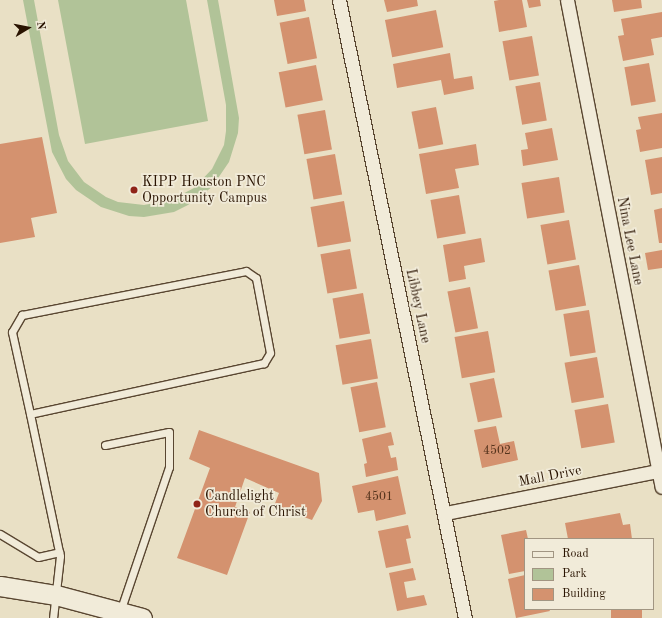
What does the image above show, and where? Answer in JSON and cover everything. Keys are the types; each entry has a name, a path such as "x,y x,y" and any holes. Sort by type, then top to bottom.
{"main road":[{"path":"0,586 56,595 142,618"}],"street":[{"name":"Libbey Lane","path":"339,0 445,513 465,618"},
{"name":"Nina Lee Lane","path":"567,0 662,487"},
{"name":"Mall Drive","path":"445,513 660,471"}],"lane":[{"path":"30,414 264,363 270,353 256,278 246,271 22,315 12,332 59,552 53,618"},
{"path":"105,445 169,432 169,467 119,612"},
{"path":"0,534 38,557 59,552"}],"green space":[{"path":"23,0 34,0 59,135 68,161 84,182 106,197 118,202 144,205 171,200 194,188 212,169 224,145 226,131 226,105 207,0 218,0 239,118 238,133 229,162 212,187 188,205 174,212 144,217 129,216 101,207 76,190 66,179 52,152"},
{"path":"58,0 186,0 208,121 85,144"}],"building":[{"path":"274,0 304,0 306,11 277,16"},
{"path":"384,0 417,0 418,6 387,12"},
{"path":"522,0 527,27 499,32 494,1"},
{"path":"527,0 540,0 541,6 529,8"},
{"path":"612,0 641,0 642,8 614,12"},
{"path":"436,10 443,47 392,57 385,20"},
{"path":"662,12 662,37 651,39 654,55 623,61 618,36 624,35 621,19"},
{"path":"309,17 317,58 288,64 280,23"},
{"path":"532,36 539,75 509,81 502,41"},
{"path":"450,53 454,79 472,76 474,89 444,95 441,80 397,88 393,64"},
{"path":"649,63 656,101 631,106 624,67"},
{"path":"316,65 323,100 286,108 279,72"},
{"path":"540,82 547,120 522,125 515,86"},
{"path":"436,107 443,144 419,149 411,112"},
{"path":"325,110 332,149 304,154 297,115"},
{"path":"662,113 662,148 640,152 636,130 641,129 638,117"},
{"path":"552,128 558,160 523,166 521,150 528,149 525,133"},
{"path":"42,137 57,213 31,218 35,237 0,243 0,144"},
{"path":"476,144 479,165 455,169 459,188 426,194 419,154"},
{"path":"335,154 342,194 314,199 306,159"},
{"path":"662,157 662,193 651,195 645,160"},
{"path":"559,177 565,213 527,219 521,183"},
{"path":"459,195 466,233 437,238 430,200"},
{"path":"344,201 351,241 318,247 311,207"},
{"path":"662,208 662,243 659,243 654,210"},
{"path":"569,220 576,259 547,264 540,225"},
{"path":"481,238 485,262 464,266 466,279 449,282 443,245"},
{"path":"350,249 357,288 327,294 320,254"},
{"path":"662,250 662,268 648,270 645,253"},
{"path":"579,265 586,305 556,311 548,270"},
{"path":"470,287 478,328 455,333 447,291"},
{"path":"363,293 370,333 340,339 332,298"},
{"path":"589,310 596,352 570,357 563,314"},
{"path":"488,331 495,372 462,378 455,337"},
{"path":"371,339 378,378 342,385 336,345"},
{"path":"597,357 604,397 572,403 565,363"},
{"path":"494,378 502,417 478,422 470,383"},
{"path":"377,382 386,427 359,432 350,387"},
{"path":"608,404 615,442 581,448 575,410"},
{"path":"496,426 500,444 514,441 518,460 482,468 474,430"},
{"path":"199,430 319,473 322,501 312,520 274,506 279,493 245,478 235,507 250,512 227,575 177,558 210,468 189,459"},
{"path":"391,432 394,445 388,446 391,458 396,457 398,470 366,477 364,464 367,463 362,439"},
{"path":"398,476 406,514 376,521 374,510 358,513 352,486"},
{"path":"620,513 623,525 630,524 632,538 568,538 565,523"},
{"path":"408,525 411,538 406,539 411,563 386,568 378,531"},
{"path":"526,530 528,538 524,538 524,571 509,574 501,535"},
{"path":"413,568 416,580 404,582 407,598 424,595 427,605 397,611 389,573"},
{"path":"524,575 524,610 550,611 516,618 508,579"},
{"path":"611,610 642,610 642,618 611,618"}],"place":[{"name":"KIPP Houston PNC Opportunity Campus","path":"134,190"},
{"name":"Candlelight Church of Christ","path":"197,504"}]}
